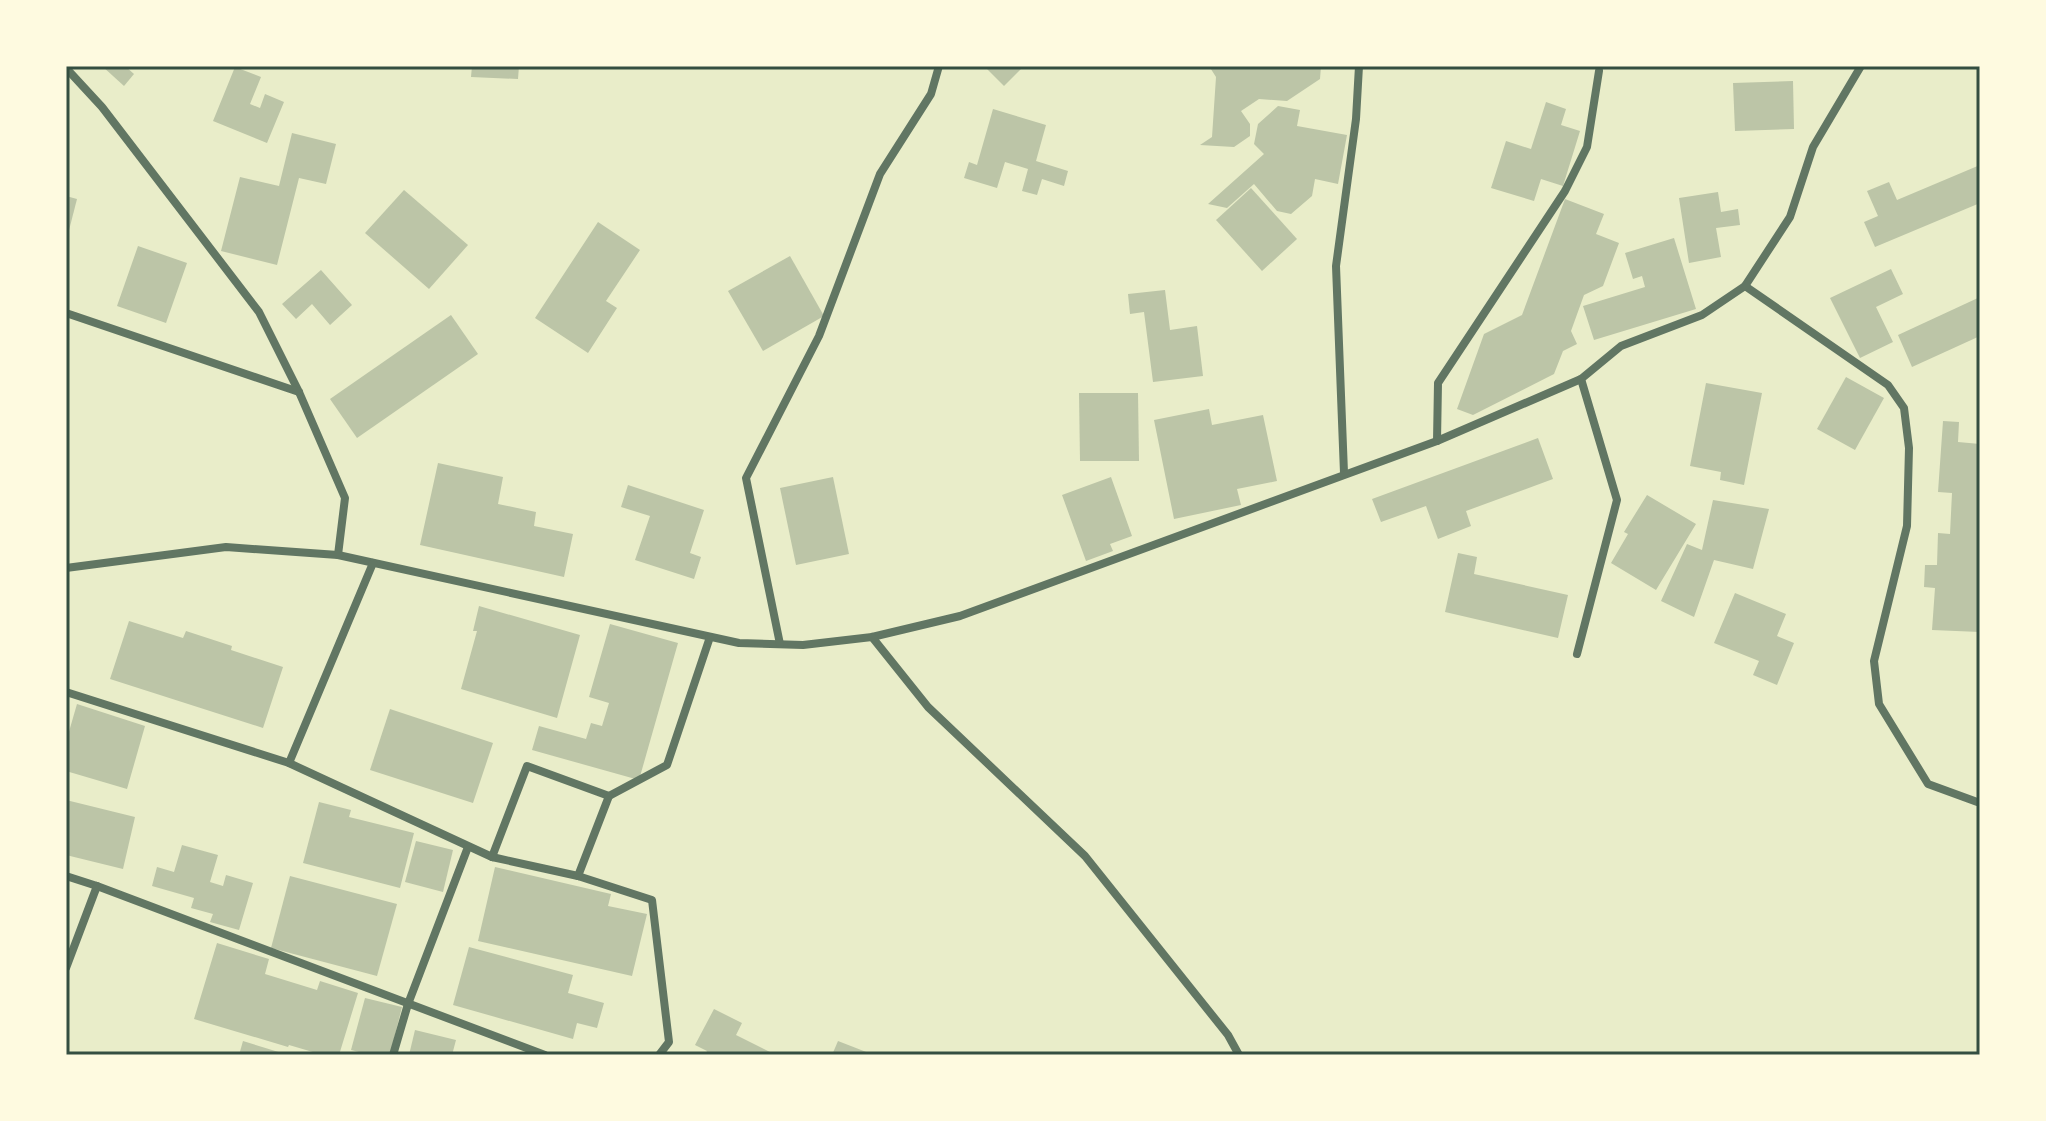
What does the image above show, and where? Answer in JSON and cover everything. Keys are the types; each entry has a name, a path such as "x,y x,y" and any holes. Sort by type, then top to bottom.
{"street":[{"path":"780,644 746,478 819,336 880,174 931,94 939,66"},
{"path":"1344,473 1336,266 1356,119 1359,66"},
{"path":"66,568 226,547 338,555 739,643 803,645 872,637 960,616 1437,441 1581,379 1621,346 1702,315 1745,286 1790,217 1813,147 1861,66"},
{"path":"66,68 102,107 259,312 299,392 345,498 338,555"},
{"path":"1437,441 1438,383 1565,191 1587,147 1599,71"},
{"path":"1745,286 1888,385 1904,408 1909,448 1907,526 1874,661 1879,704 1928,784 1980,803"},
{"path":"66,313 299,392"},
{"path":"1577,654 1617,500 1581,379"},
{"path":"289,763 373,563"},
{"path":"578,876 609,796 667,765 710,637"},
{"path":"872,637 928,707 1085,856 1228,1035 1239,1055"},
{"path":"66,692 289,763 492,857 578,876 652,900 669,1042 659,1055"},
{"path":"492,857 527,766 609,796"},
{"path":"393,1055 408,1004 468,847"},
{"path":"66,876 545,1055"},
{"path":"66,968 97,886"}],"building":[{"path":"102,66 125,66 134,74 124,86"},
{"path":"472,66 519,66 518,79 471,77"},
{"path":"984,66 1024,66 1004,86"},
{"path":"1209,66 1321,66 1320,79 1287,101 1259,99 1241,111 1250,124 1250,136 1234,147 1200,145 1212,137 1216,77"},
{"path":"235,67 261,77 250,104 260,108 265,94 284,102 267,143 213,121"},
{"path":"1793,81 1794,129 1735,131 1733,83"},
{"path":"1546,102 1566,109 1561,125 1580,131 1563,186 1541,179 1534,201 1491,188 1506,141 1531,149"},
{"path":"1278,106 1300,110 1297,126 1347,135 1338,184 1315,179 1312,196 1291,214 1277,211 1254,184 1227,208 1208,204 1264,154 1254,144 1258,124"},
{"path":"993,109 1046,125 1036,161 1068,171 1064,186 1042,179 1037,195 1022,191 1028,169 1005,162 997,188 964,178 969,162 977,165"},
{"path":"292,133 336,144 326,184 299,178 277,265 221,251 240,177 279,186"},
{"path":"1980,165 1980,203 1875,247 1864,222 1878,216 1867,191 1889,182 1897,200"},
{"path":"1251,188 1297,239 1262,271 1216,220"},
{"path":"404,190 468,245 429,289 365,233"},
{"path":"1718,192 1721,212 1738,209 1740,225 1716,228 1721,257 1689,263 1679,198"},
{"path":"66,196 77,199 67,238 66,238"},
{"path":"1565,199 1604,214 1596,234 1619,243 1603,286 1584,295 1571,331 1577,344 1563,351 1554,374 1473,415 1457,409 1484,334 1522,315"},
{"path":"598,222 640,250 606,301 617,308 588,353 535,318"},
{"path":"1674,238 1696,309 1594,340 1583,306 1645,287 1642,276 1633,279 1625,253"},
{"path":"138,246 187,263 166,323 117,306"},
{"path":"790,256 824,316 763,351 728,291"},
{"path":"1891,269 1903,294 1876,307 1893,342 1860,358 1830,298"},
{"path":"321,270 352,305 330,325 312,304 296,319 282,304"},
{"path":"1165,290 1170,330 1197,326 1203,376 1153,382 1144,312 1130,314 1128,294"},
{"path":"1980,297 1980,336 1912,367 1898,335"},
{"path":"451,315 478,354 357,438 330,399"},
{"path":"1846,377 1884,398 1855,450 1817,429"},
{"path":"1706,383 1762,393 1744,485 1720,480 1721,472 1690,466"},
{"path":"1079,393 1138,393 1139,461 1080,461"},
{"path":"1209,409 1212,425 1263,415 1277,481 1237,489 1241,505 1174,519 1154,420"},
{"path":"1943,421 1959,422 1958,442 1980,444 1980,632 1932,630 1935,588 1924,587 1925,565 1937,565 1938,533 1950,534 1952,493 1938,492"},
{"path":"1538,438 1553,479 1466,511 1471,526 1438,539 1426,506 1381,522 1372,499"},
{"path":"438,463 503,477 498,504 536,512 534,526 573,534 564,577 420,545"},
{"path":"833,477 849,554 796,565 780,488"},
{"path":"1111,477 1132,536 1110,544 1113,551 1086,561 1062,495"},
{"path":"628,485 704,510 690,553 701,557 694,579 635,560 650,516 621,507"},
{"path":"1647,495 1696,524 1656,590 1611,563 1628,534 1624,532"},
{"path":"1713,500 1769,509 1753,569 1714,560 1694,617 1661,601 1687,544 1702,550"},
{"path":"1458,553 1477,557 1474,574 1568,595 1558,638 1445,612"},
{"path":"1735,593 1786,614 1777,636 1794,643 1777,685 1753,675 1759,661 1714,643"},
{"path":"479,606 580,635 557,718 461,689 477,631 473,631"},
{"path":"129,621 183,638 186,631 283,667 263,728 110,679"},
{"path":"610,624 678,643 639,780 532,750 539,726 586,739 591,723 602,726 609,703 589,697"},
{"path":"77,704 145,726 127,789 66,771 66,742"},
{"path":"390,709 493,743 473,803 370,770"},
{"path":"66,800 135,817 123,869 66,855"},
{"path":"319,802 351,810 349,817 414,833 400,888 303,863"},
{"path":"416,841 453,850 443,892 405,882"},
{"path":"182,845 218,855 210,882 223,886 226,875 253,883 239,930 210,922 213,914 191,908 194,898 152,886 157,867 174,872"},
{"path":"495,867 611,894 608,906 647,914 632,976 478,941"},
{"path":"290,876 397,904 377,976 271,948"},
{"path":"217,943 269,959 265,974 317,990 320,981 358,993 339,1055 323,1055 288,1047 194,1019"},
{"path":"469,947 573,975 568,993 604,1003 597,1028 577,1023 573,1039 453,1005"},
{"path":"365,998 402,1007 390,1055 371,1055 351,1050"},
{"path":"714,1009 742,1023 736,1035 776,1055 705,1055 707,1051 695,1045"},
{"path":"415,1030 456,1040 452,1055 409,1055"},
{"path":"243,1041 285,1054 285,1055 239,1055"},
{"path":"838,1041 874,1055 832,1055"}]}
